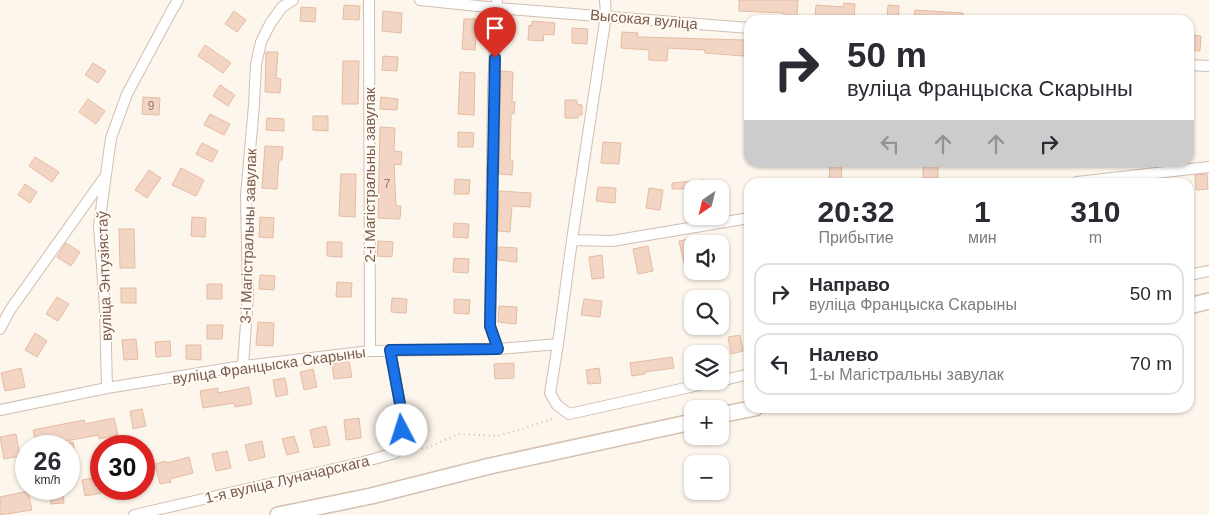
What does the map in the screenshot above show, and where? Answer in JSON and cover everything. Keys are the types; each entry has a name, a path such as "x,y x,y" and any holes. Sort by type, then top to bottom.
{"street":[{"name":"вуліца Энтузіястаў","path":"107,388 105,308 99,225 111,138 127,94 178,0"},
{"name":"3-і Магістральны завулак","path":"243,366 248,295 246,196 256,64 261,42 270,24 282,7 293,0"},
{"name":"2-і Магістральны завулак","path":"369,0 370,350"},
{"name":"Высокая вуліца","path":"420,0 497,4 606,16 744,28"},
{"path":"605,0 606,16 550,393 557,405 569,414 684,389"},
{"path":"497,4 493,91 490,326 498,349"},
{"path":"1194,65 1209,66"},
{"path":"1112,178 1209,167"},
{"path":"0,329 10,310 105,177"},
{"path":"572,240 612,242 744,219"},
{"path":"1194,274 1209,271"},
{"path":"1194,305 1209,301"},
{"name":"вуліца Францыска Скарыны","path":"0,410 107,388 243,366 370,350 498,349 558,344"},
{"path":"390,350 403,420 402,441 395,453"},
{"path":"729,379 744,375"},
{"path":"729,413 744,410"},
{"path":"278,515 371,496 490,466 684,424"},
{"name":"1-я вуліца Луначарскага","path":"134,515 360,463 395,453"}],"path":[{"path":"395,453 427,448 458,434 498,436 569,414"}],"building":[{"path":"739,0 798,0 797,15 739,11"},
{"path":"844,3 855,4 854,15 815,15 816,5 843,7"},
{"path":"344,5 360,6 359,20 343,19"},
{"path":"888,5 899,6 898,15 887,15"},
{"path":"301,7 316,8 315,22 300,21"},
{"path":"915,10 963,13 963,15 914,15"},
{"path":"234,11 246,20 237,32 225,24"},
{"path":"383,11 402,13 401,33 382,31"},
{"path":"464,19 477,19 475,50 462,49"},
{"path":"532,21 555,23 554,35 544,34 543,41 528,40 529,25 532,26"},
{"path":"503,22 511,22 510,39 502,38"},
{"path":"572,28 588,29 587,44 572,43"},
{"path":"622,32 638,33 637,37 744,40 744,56 705,53 705,50 668,48 667,61 649,60 649,50 621,48"},
{"path":"1194,35 1201,36 1200,51 1194,50"},
{"path":"205,45 231,63 223,73 198,56"},
{"path":"266,52 278,52 276,78 281,79 280,93 265,92"},
{"path":"383,56 398,57 397,71 382,70"},
{"path":"343,61 359,61 358,104 342,104"},
{"path":"93,63 106,71 98,83 85,75"},
{"path":"501,71 513,72 512,102 515,102 514,114 511,113 510,160 513,160 512,175 499,174"},
{"path":"460,72 475,73 474,115 458,114"},
{"path":"220,85 235,95 228,106 213,96"},
{"path":"143,97 160,98 159,115 142,114"},
{"path":"381,97 398,99 397,110 380,109"},
{"path":"88,99 105,111 96,124 79,112"},
{"path":"565,100 577,100 577,104 582,105 582,115 578,115 578,118 565,118"},
{"path":"210,114 230,124 224,135 204,125"},
{"path":"313,116 328,116 328,131 313,130"},
{"path":"267,118 284,119 284,131 266,130"},
{"path":"380,127 395,128 394,151 402,152 401,165 394,164 396,206 401,206 400,219 378,218"},
{"path":"458,132 474,133 473,147 458,147"},
{"path":"603,142 621,143 619,164 601,163"},
{"path":"202,143 218,151 212,162 196,154"},
{"path":"265,146 283,147 282,160 279,160 277,189 262,188"},
{"path":"35,157 59,172 52,182 29,166"},
{"path":"830,167 842,167 841,178 829,178"},
{"path":"923,167 938,167 938,178 923,178"},
{"path":"181,168 204,180 196,196 172,185"},
{"path":"149,170 161,178 147,198 135,190"},
{"path":"341,174 356,174 355,217 339,216"},
{"path":"1207,174 1208,189 1196,190 1195,175"},
{"path":"455,179 470,180 469,194 454,194"},
{"path":"684,182 684,189 672,189 672,183"},
{"path":"25,184 37,192 30,203 18,195"},
{"path":"598,187 616,188 615,203 596,201"},
{"path":"649,188 663,190 660,210 646,208"},
{"path":"499,191 531,193 530,207 512,206 510,232 498,231"},
{"path":"192,217 206,218 205,237 191,236"},
{"path":"260,217 274,218 273,238 259,237"},
{"path":"454,223 469,224 468,238 453,237"},
{"path":"119,229 134,229 135,268 120,268"},
{"path":"684,240 684,263 679,241"},
{"path":"378,241 393,242 392,257 377,256"},
{"path":"327,242 342,242 342,257 327,256"},
{"path":"66,243 80,252 71,266 57,257"},
{"path":"648,246 653,271 638,274 633,249"},
{"path":"498,247 517,248 517,262 498,260"},
{"path":"602,255 604,278 592,279 589,257"},
{"path":"454,258 469,259 468,273 453,272"},
{"path":"260,275 275,276 274,290 259,289"},
{"path":"337,282 352,283 351,297 336,297"},
{"path":"207,284 222,284 222,299 207,299"},
{"path":"121,288 136,288 136,303 121,303"},
{"path":"57,297 69,304 58,321 46,314"},
{"path":"392,298 407,299 406,313 391,312"},
{"path":"454,299 470,300 469,314 454,313"},
{"path":"584,299 602,301 600,317 581,315"},
{"path":"499,306 517,307 516,324 498,322"},
{"path":"258,322 274,323 273,346 256,345"},
{"path":"207,325 223,325 222,339 207,339"},
{"path":"35,333 47,341 37,357 25,350"},
{"path":"740,335 743,351 731,354 728,337"},
{"path":"136,339 138,359 124,360 122,340"},
{"path":"170,341 171,356 156,357 155,342"},
{"path":"186,345 201,345 201,360 186,359"},
{"path":"672,357 674,368 632,376 630,363"},
{"path":"349,361 352,377 334,379 332,364"},
{"path":"514,363 514,378 495,379 494,364"},
{"path":"21,368 25,387 5,391 1,373"},
{"path":"599,368 601,383 588,384 586,370"},
{"path":"313,369 317,387 304,390 300,372"},
{"path":"285,378 288,394 276,397 273,380"},
{"path":"249,387 252,404 235,407 234,403 203,408 200,391 218,388 218,393"},
{"path":"142,409 146,426 133,429 130,411"},
{"path":"114,418 118,435 90,435 90,437 80,438 80,435 34,435 33,430 84,420 85,424"},
{"path":"359,418 361,438 346,440 344,420"},
{"path":"326,426 330,445 314,448 310,430"},
{"path":"16,434 15,457 4,459 0,437"},
{"path":"294,436 299,452 287,455 282,439"},
{"path":"262,441 265,457 249,461 245,445"},
{"path":"227,451 231,468 216,471 212,454"},
{"path":"189,457 193,473 170,479 171,482 160,484 155,464 166,461 167,463"},
{"path":"90,479 90,495 85,496 82,480"},
{"path":"15,494 15,500 30,500 32,510 0,515 0,497"},
{"path":"51,500 64,500 64,503 51,504"}],"route":[{"path":"402,430 403,420 390,350 498,349 490,326 495,58"}]}
